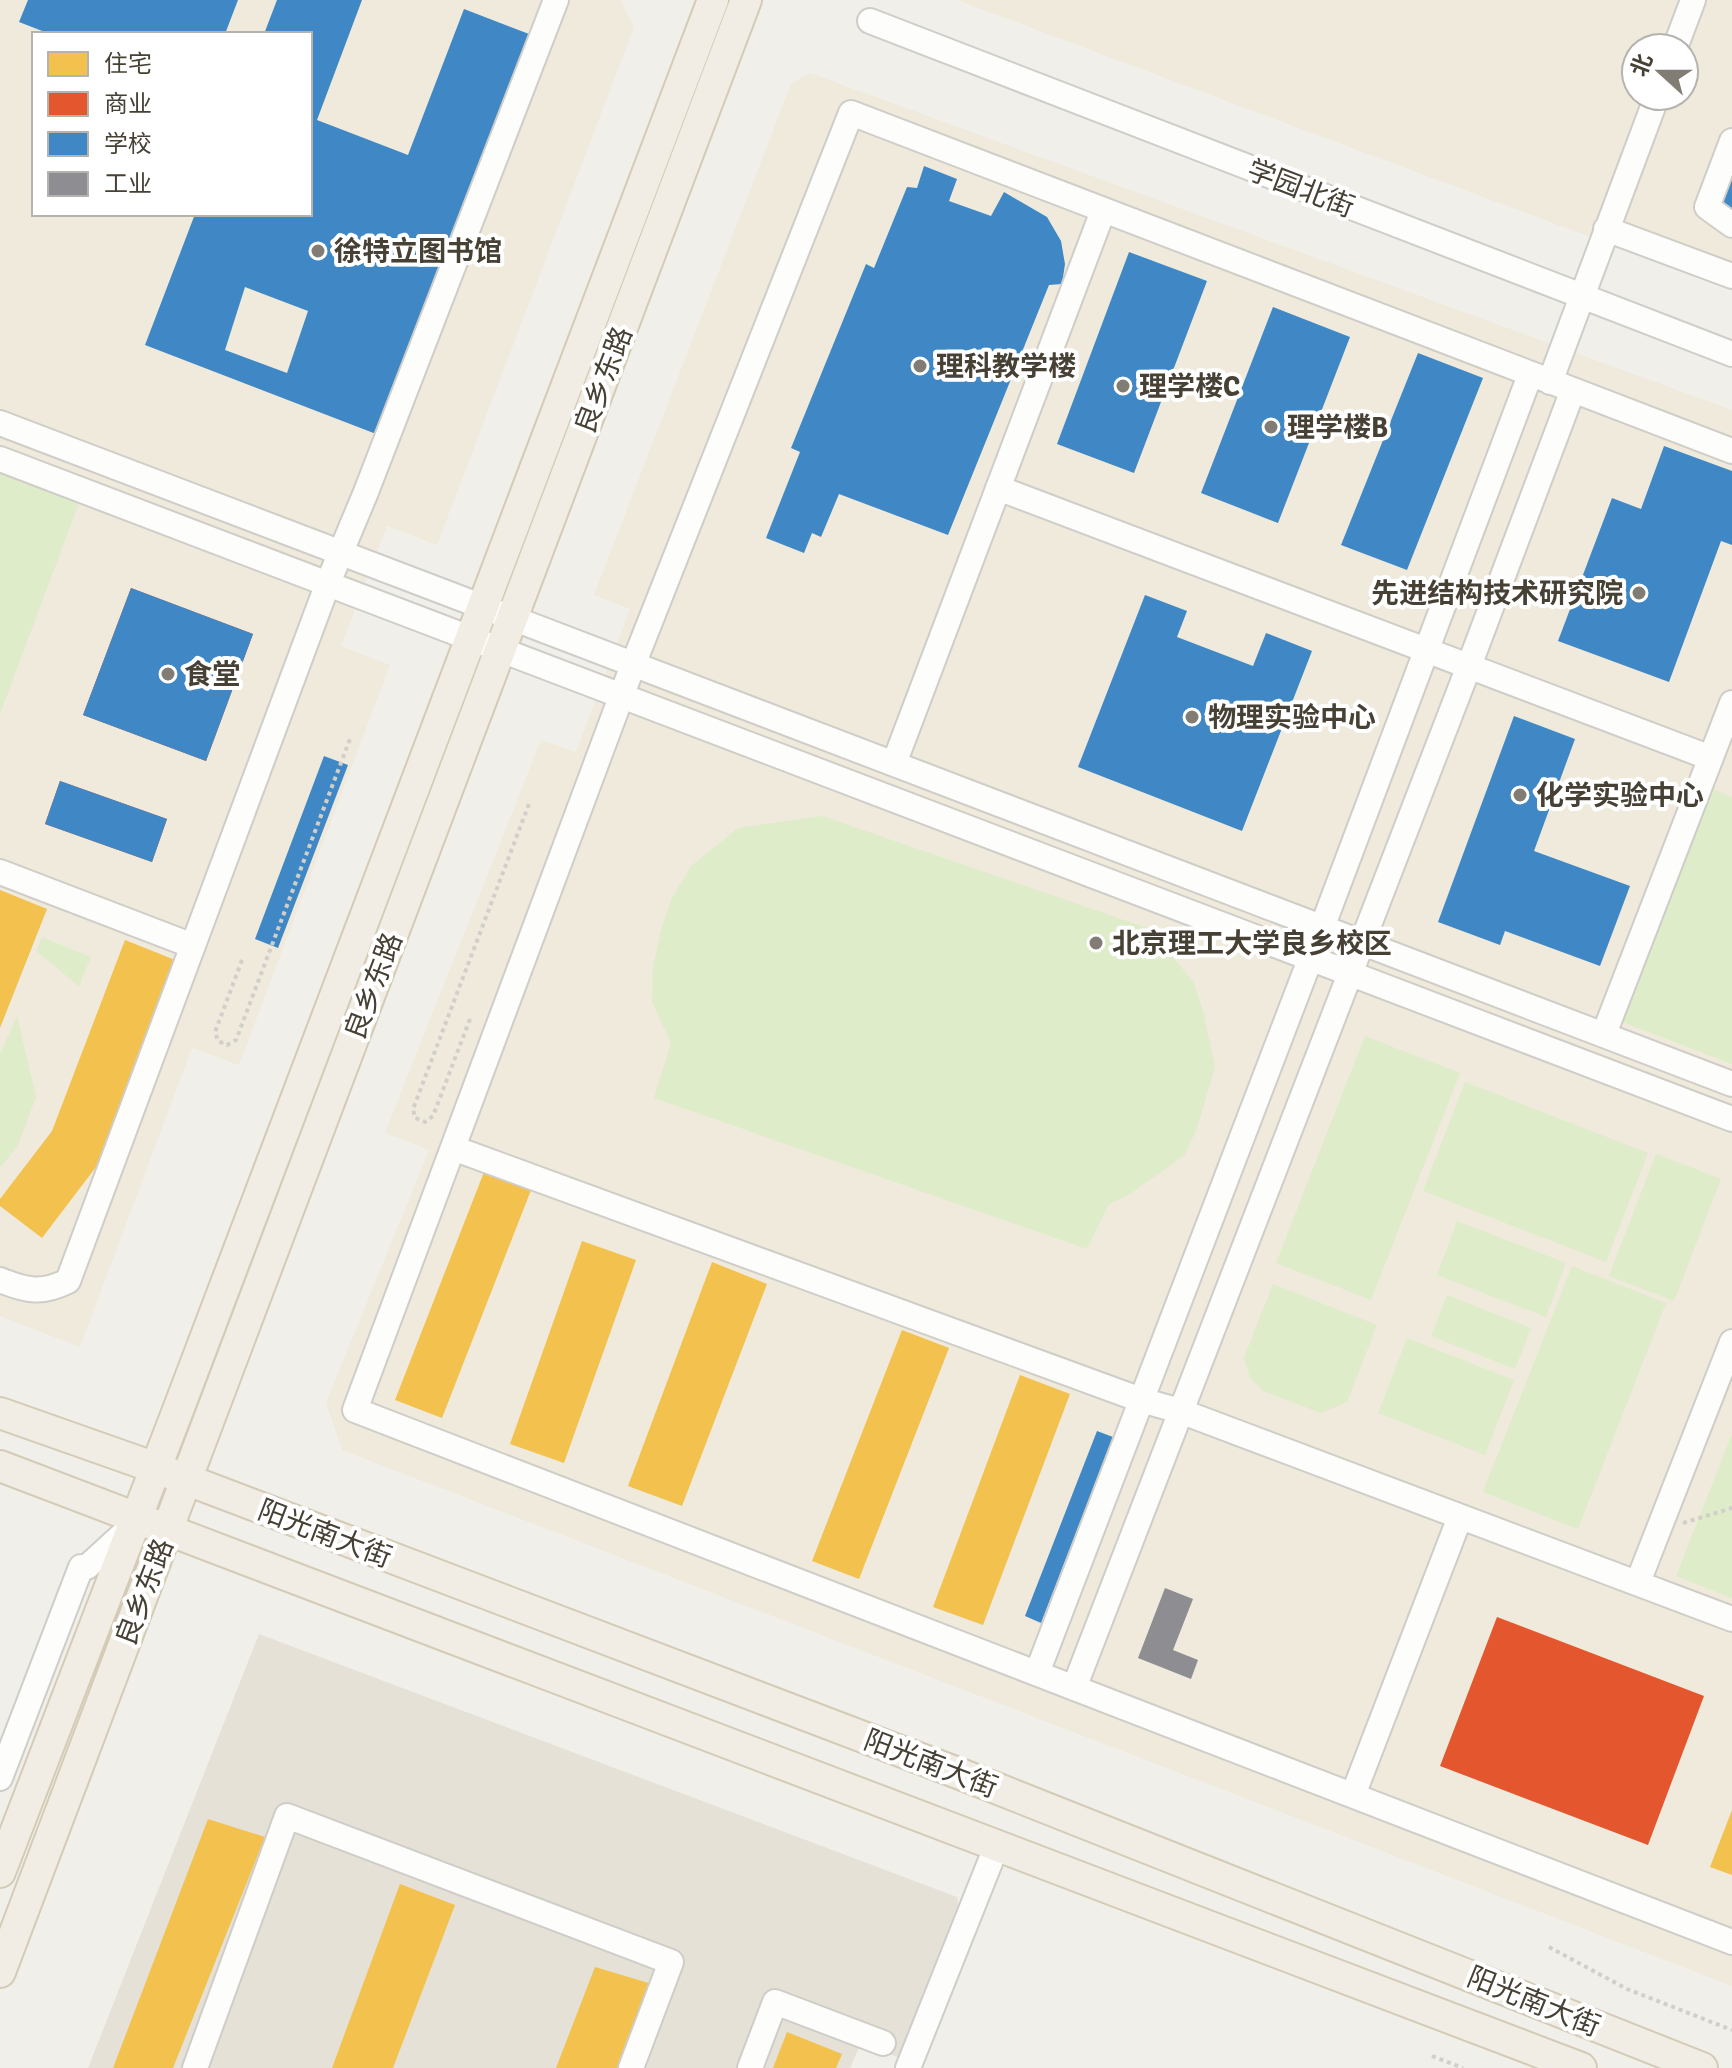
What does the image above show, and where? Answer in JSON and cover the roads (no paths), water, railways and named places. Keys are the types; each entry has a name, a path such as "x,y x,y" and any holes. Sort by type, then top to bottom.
{"main road":[{"name":"良乡东路","path":"0,1872 713,0"},
{"name":"良乡东路","path":"0,1972 746,0"},
{"name":"阳光南大街","path":"0,1413 156,1468 963,1775 1702,2068"},
{"name":"阳光南大街","path":"0,1466 134,1521 168,1529 1581,2068"}],"street":[{"path":"0,1280 19,1288 48,1291 68,1281 339,553 366,492 556,0"},
{"path":"1681,32 1693,0"},
{"name":"学园北街","path":"870,21 1732,354"},
{"path":"1074,1688 1469,666 1551,382 1580,296 1651,112"},
{"path":"1732,451 851,113 623,661 453,1148 355,1410 1732,1942"},
{"path":"1732,141 1707,207 1732,225"},
{"path":"895,761 1103,211"},
{"path":"1606,229 1732,276"},
{"path":"1037,1673 1427,650 1551,382"},
{"path":"0,423 1323,924 1732,1084"},
{"path":"0,459 1732,1119"},
{"path":"998,488 1711,758"},
{"path":"1604,1034 1732,703"},
{"path":"0,872 193,946"},
{"path":"453,1148 1141,1400 1180,1411 1732,1619"},
{"path":"1638,1582 1732,1342"},
{"path":"1353,1795 1460,1517"},
{"path":"0,1778 81,1567 87,1567 134,1521"},
{"path":"195,2068 287,1816 671,1962 631,2068"},
{"path":"908,2068 997,1845"},
{"path":"750,2068 775,2002 883,2043"}],"place":[{"name":"徐特立图书馆","path":"318,251"},
{"name":"理科教学楼","path":"920,366"},
{"name":"理学楼C","path":"1123,386"},
{"name":"理学楼B","path":"1271,427"},
{"name":"先进结构技术研究院","path":"1639,593"},
{"name":"食堂","path":"168,674"},
{"name":"物理实验中心","path":"1192,717"},
{"name":"化学实验中心","path":"1520,795"},
{"name":"北京理工大学良乡校区","path":"1096,943"}]}
